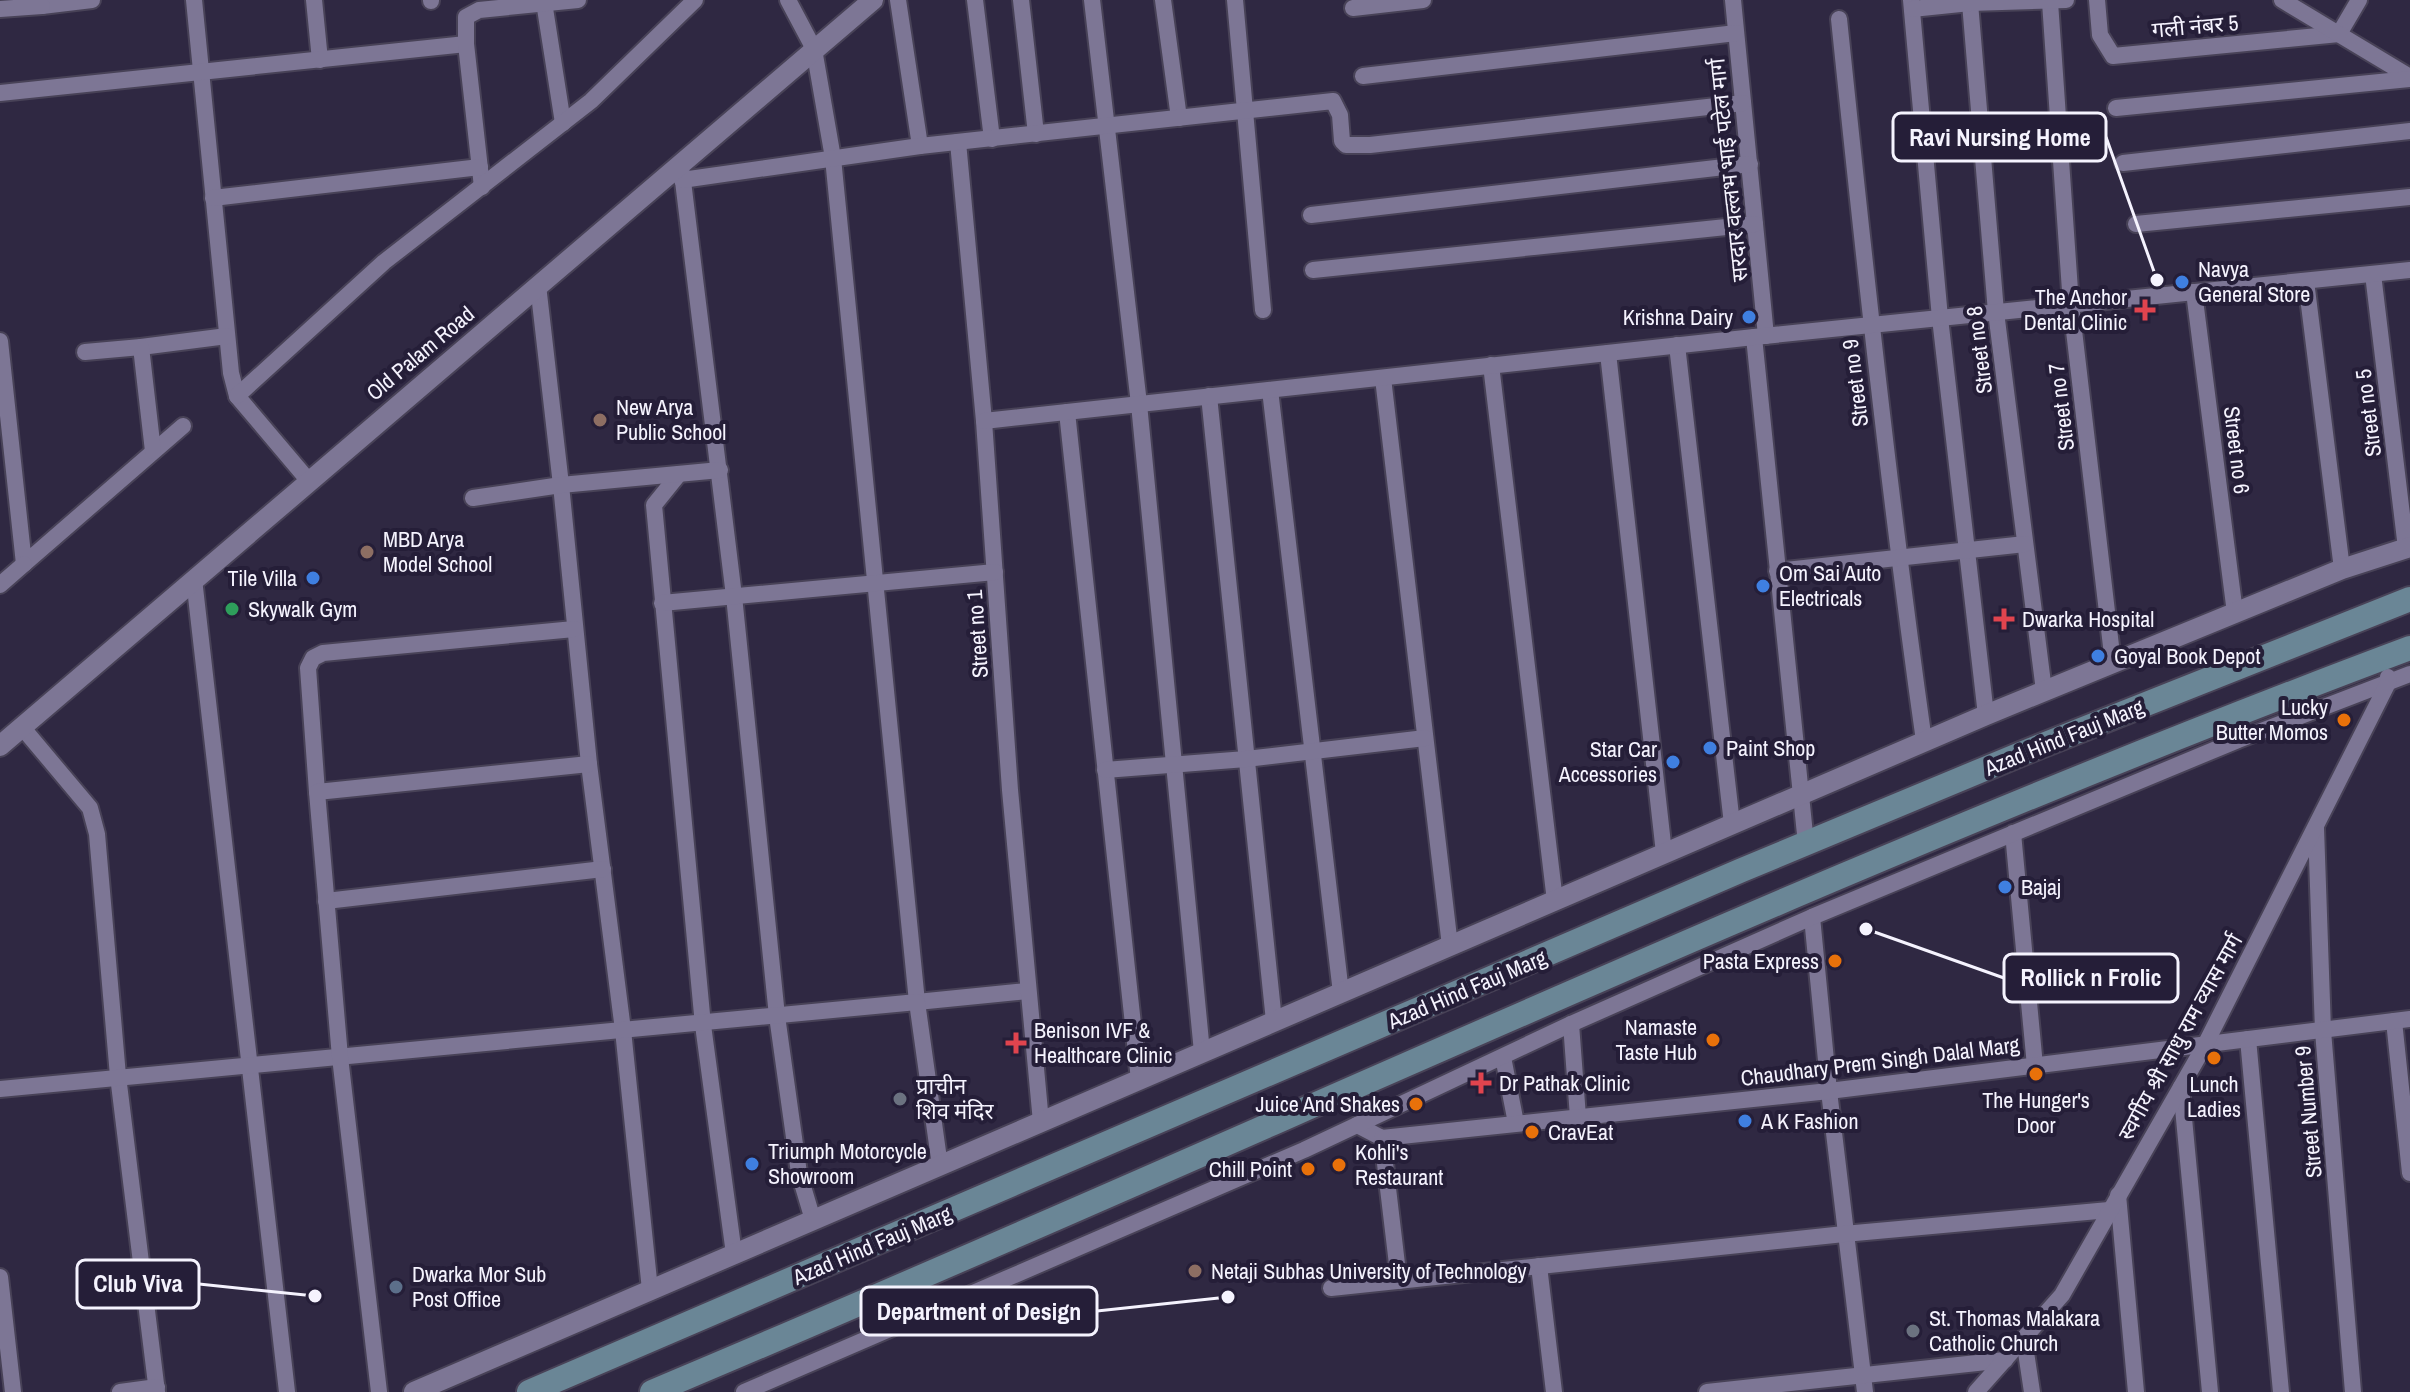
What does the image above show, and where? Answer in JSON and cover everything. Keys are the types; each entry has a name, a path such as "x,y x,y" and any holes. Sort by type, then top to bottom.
{"main road":[{"name":"Azad Hind Fauj Marg","path":"529,1392 1806,844 2023,753 2410,599"},
{"name":"Azad Hind Fauj Marg","path":"652,1392 862,1304 1577,991 2051,788 2384,670 2410,648"}],"street":[{"path":"0,9 92,0"},
{"path":"194,0 231,373 237,396 308,480"},
{"path":"314,0 320,60"},
{"path":"482,187 464,24 466,17 471,12 578,0"},
{"path":"237,396 384,262 591,101 695,0"},
{"path":"788,0 814,49 833,158 917,1002 940,1166"},
{"name":"Old Palam Road","path":"0,746 538,285 681,172 814,49 873,0"},
{"path":"898,0 920,146"},
{"path":"975,0 992,139"},
{"path":"1021,0 1036,134"},
{"path":"1092,0 1139,404 1202,1052"},
{"path":"1163,0 1179,118"},
{"path":"1235,0 1263,310"},
{"path":"1353,8 1423,0"},
{"name":"सरदार वल्लभ भाई पटेल मार्ग","path":"1733,0 1755,224 1777,571 1806,844"},
{"name":"गली नंबर 5","path":"2097,0 2100,35 2113,56 2339,34"},
{"path":"2282,0 2410,78"},
{"path":"2339,34 2359,0"},
{"path":"1986,715 1940,318 1912,4 2058,1"},
{"name":"Street no 7","path":"2058,1 2071,305 2113,663"},
{"path":"544,2 563,123"},
{"name":"Street no 8","path":"1970,3 1996,312 2044,691"},
{"name":"Street no 9","path":"1839,19 1870,325 1924,741"},
{"path":"1363,76 1736,33"},
{"path":"0,93 466,44"},
{"path":"2116,108 2410,78"},
{"path":"813,1220 799,1173 777,1016 720,470 681,172 833,158 1333,101 1340,115 1342,141 1346,145 1370,145 1743,103"},
{"path":"2123,163 2410,131"},
{"name":"Street no 1","path":"958,142 984,421 1027,991 1041,1122"},
{"path":"1311,215 1750,164"},
{"path":"213,198 480,167"},
{"path":"2136,224 2410,197"},
{"path":"1313,270 1755,224"},
{"path":"984,421 1760,336 2410,270"},
{"name":"Street no 5","path":"2373,274 2408,547"},
{"path":"2306,281 2342,569"},
{"path":"538,285 650,1290"},
{"name":"Street no 6","path":"2194,292 2235,613"},
{"path":"85,352 227,336"},
{"path":"0,341 24,564"},
{"path":"1677,345 1732,824"},
{"path":"141,347 153,451"},
{"path":"1608,353 1664,853"},
{"path":"1491,365 1555,901"},
{"path":"1383,378 1450,946"},
{"path":"1270,390 1341,993"},
{"path":"1209,396 1274,1021"},
{"path":"1067,412 1139,1080"},
{"path":"0,585 183,426"},
{"path":"473,498 561,485 720,470"},
{"path":"679,474 654,505 704,1023 734,1254"},
{"path":"1777,571 2025,544"},
{"path":"414,1392 1924,741 2342,569 2408,547"},
{"path":"662,603 995,572"},
{"path":"194,579 287,1392"},
{"path":"379,1392 340,1057 308,668 313,658 323,653 574,629"},
{"path":"744,1392 1357,1125 1571,1024 1812,917 2238,740 2384,670 2410,674"},
{"name":"स्वर्गीय श्री साधु राम व्यास मार्ग","path":"1976,1392 2062,1295 2205,1045 2316,827 2384,670"},
{"path":"22,727 90,808 97,834 118,1076 157,1390 120,1392"},
{"path":"1105,770 1246,759 1425,738"},
{"path":"317,792 589,764"},
{"name":"Street Number 9","path":"2316,827 2323,1031 2353,1392"},
{"path":"2013,833 2035,1066"},
{"path":"326,901 603,869"},
{"path":"1812,917 1844,1234 1863,1384"},
{"path":"0,1089 1027,991"},
{"path":"2402,1020 2410,1173"},
{"name":"Chaudhary Prem Singh Dalal Marg","path":"1382,1138 1829,1091 2402,1020"},
{"path":"1571,1024 1578,1117"},
{"path":"2248,1039 2281,1392"},
{"path":"1503,1057 1516,1123"},
{"path":"2181,1087 2210,1392"},
{"path":"1357,1125 1382,1138 1399,1281"},
{"path":"2118,1195 2136,1392"},
{"path":"1331,1288 1844,1234 2109,1210"},
{"path":"1539,1266 1554,1392"},
{"path":"0,1277 13,1392"},
{"path":"2024,1339 2032,1392"},
{"path":"1707,1392 1863,1384 2005,1360"}],"place":[{"name":"Ravi Nursing Home","path":"2157,280"},
{"name":"Navya General Store","path":"2182,282"},
{"name":"The Anchor Dental Clinic","path":"2145,310"},
{"name":"Krishna Dairy","path":"1749,317"},
{"name":"New Arya Public School","path":"600,420"},
{"name":"MBD Arya Model School","path":"367,552"},
{"name":"Tile Villa","path":"313,578"},
{"name":"Om Sai Auto Electricals","path":"1763,586"},
{"name":"Skywalk Gym","path":"232,609"},
{"name":"Dwarka Hospital","path":"2004,619"},
{"name":"Goyal Book Depot","path":"2098,656"},
{"name":"Lucky Butter Momos","path":"2344,720"},
{"name":"Paint Shop","path":"1710,748"},
{"name":"Star Car Accessories","path":"1673,762"},
{"name":"Bajaj","path":"2005,887"},
{"name":"Rollick n Frolic","path":"1866,929"},
{"name":"Pasta Express","path":"1835,961"},
{"name":"Namaste Taste Hub","path":"1713,1040"},
{"name":"Benison IVF & Healthcare Clinic","path":"1016,1043"},
{"name":"Lunch Ladies","path":"2214,1058"},
{"name":"The Hunger's Door","path":"2036,1074"},
{"name":"Dr Pathak Clinic","path":"1481,1083"},
{"name":"प्राचीन शिव मंदिर","path":"900,1099"},
{"name":"Juice And Shakes","path":"1416,1104"},
{"name":"A K Fashion","path":"1745,1121"},
{"name":"CravEat","path":"1532,1132"},
{"name":"Triumph Motorcycle Showroom","path":"752,1164"},
{"name":"Kohli's Restaurant","path":"1339,1165"},
{"name":"Chill Point","path":"1308,1169"},
{"name":"Netaji Subhas University of Technology","path":"1195,1271"},
{"name":"Dwarka Mor Sub Post Office","path":"396,1287"},
{"name":"Club Viva","path":"315,1296"},
{"name":"Department of Design","path":"1228,1297"},
{"name":"St. Thomas Malakara Catholic Church","path":"1913,1331"}]}
